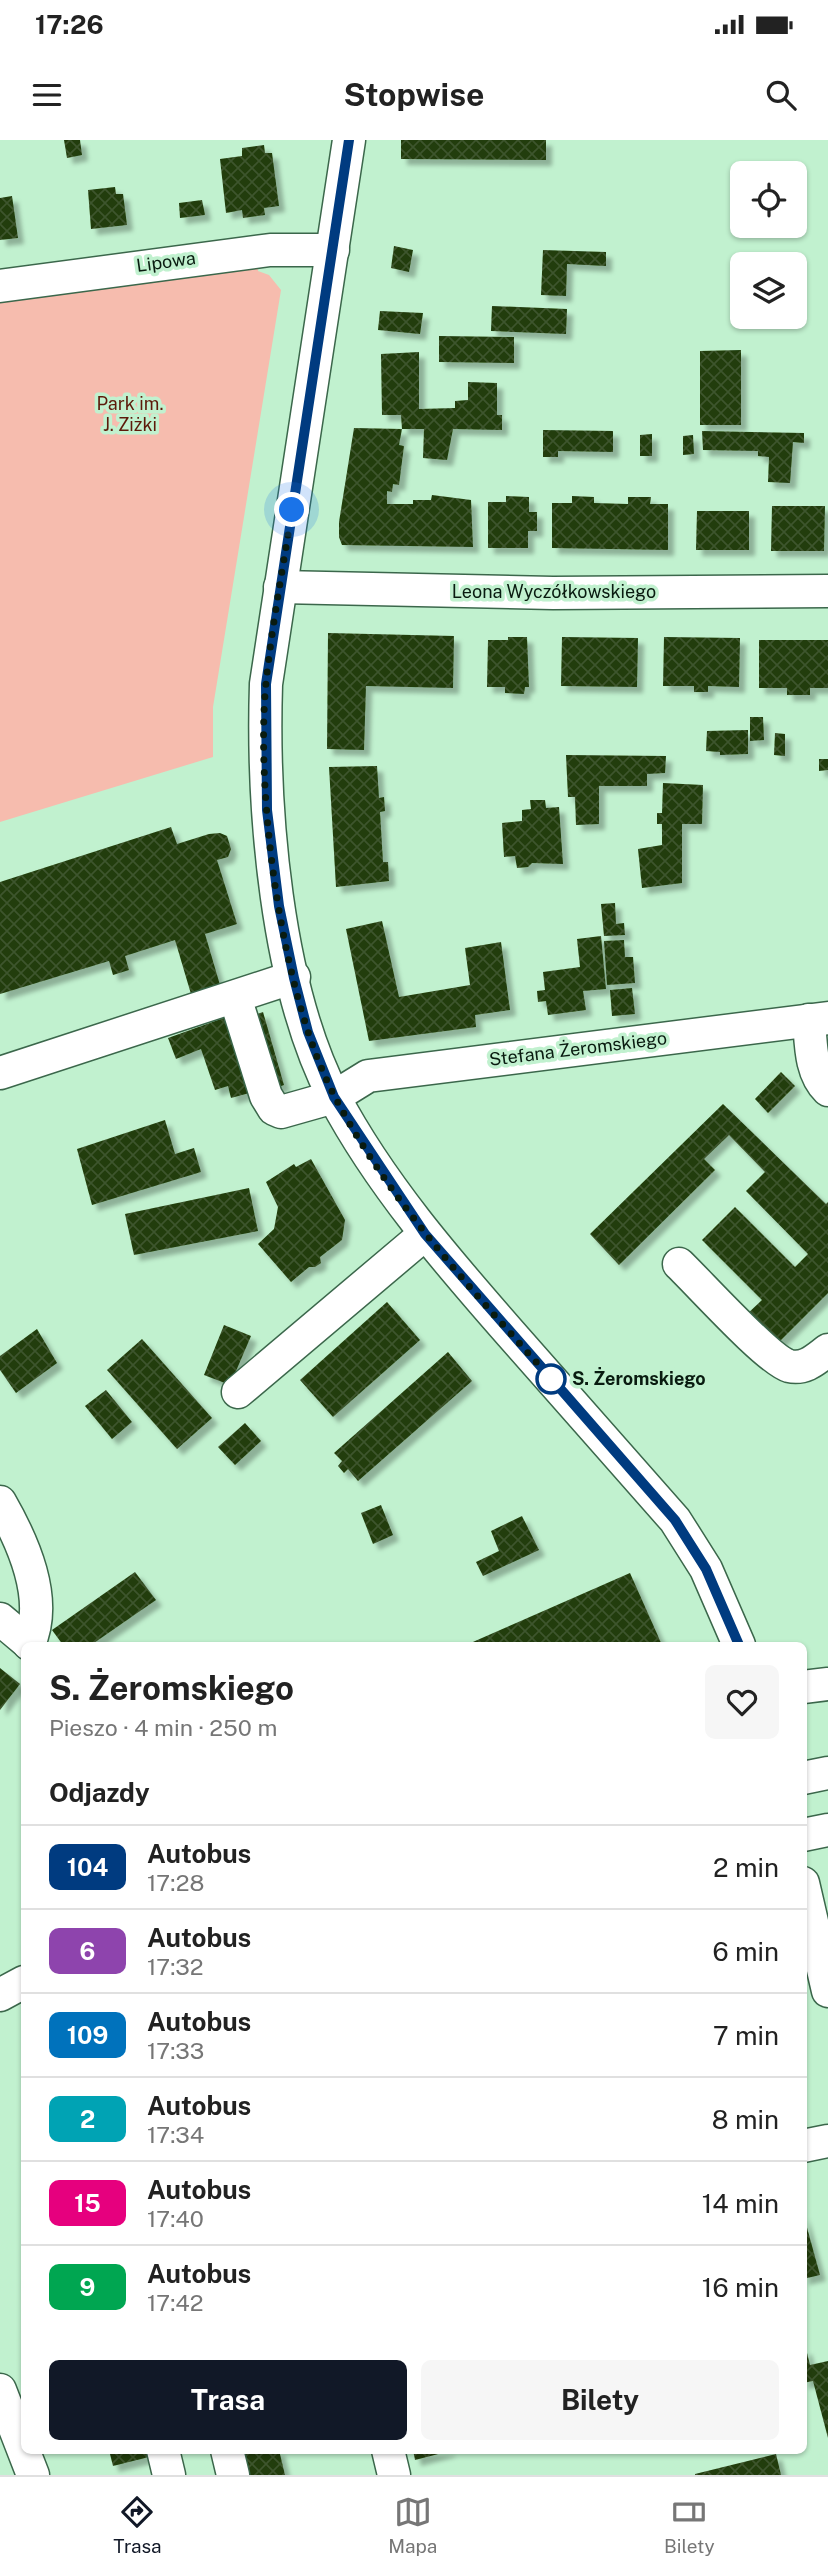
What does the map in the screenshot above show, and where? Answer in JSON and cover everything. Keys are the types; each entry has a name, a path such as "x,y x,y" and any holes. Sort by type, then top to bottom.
{"street":[{"path":"349,140 266,684 264,746 267,810 279,906 294,978 308,1032 334,1097 425,1234 675,1520 706,1569 738,1642"},
{"name":"Lipowa","path":"0,286 270,250 333,250"},
{"name":"Leona Wyczółkowskiego","path":"280,587 553,593 828,591"},
{"path":"0,1073 294,978"},
{"name":"Stefana Żeromskiego","path":"242,994 285,1102 292,1110 334,1097 369,1076 819,1019"},
{"path":"819,1019 812,1054 818,1081 828,1090"},
{"path":"238,1392 425,1234"},
{"path":"680,1264 764,1347 788,1366 808,1365 828,1350"},
{"path":"0,1502 28,1561 36,1603 36,1628 31,1642"},
{"path":"0,1619 28,1642"},
{"path":"807,1687 828,1684"},
{"path":"807,1777 828,1773"},
{"path":"807,1834 828,1830"},
{"path":"807,1900 828,1991"},
{"path":"0,1995 21,1984"},
{"path":"807,2145 828,2141"},
{"path":"0,2390 21,2444"},
{"path":"25,2454 33,2475"},
{"path":"164,2454 169,2475"},
{"path":"228,2454 233,2475"},
{"path":"389,2454 394,2475"}],"green space":[{"name":"Park im. J. Ziżki","path":"258,264 258,271 269,275 281,290 213,707 213,757 0,822 0,299"}],"building":[{"path":"64,140 80,140 82,155 67,158"},
{"path":"401,140 546,140 546,160 401,159"},
{"path":"264,145 265,153 272,153 279,206 264,208 265,215 243,218 242,210 226,213 220,159 242,156 242,148"},
{"path":"115,187 116,194 123,194 127,225 91,229 88,190"},
{"path":"12,196 18,238 0,240 0,198"},
{"path":"202,200 205,215 180,218 179,203"},
{"path":"394,246 413,250 409,272 391,268"},
{"path":"543,250 606,252 606,266 567,264 566,296 541,295"},
{"path":"492,306 567,309 566,334 491,331"},
{"path":"380,311 423,313 420,334 378,330"},
{"path":"439,336 514,337 514,363 439,362"},
{"path":"741,350 741,425 700,425 700,351"},
{"path":"419,352 419,409 455,408 455,401 468,400 468,382 497,383 497,415 502,415 502,430 453,429 447,460 423,458 424,429 402,429 401,415 382,415 381,354"},
{"path":"354,428 402,429 399,445 404,446 399,485 393,484 392,492 387,491 387,504 413,504 413,500 431,500 432,495 471,500 473,547 342,545 339,522"},
{"path":"543,430 613,431 613,452 558,451 558,457 543,457"},
{"path":"702,431 804,433 804,443 793,442 790,483 768,482 769,457 758,456 758,451 703,450"},
{"path":"652,434 652,456 640,456 640,435"},
{"path":"693,435 694,454 683,455 683,436"},
{"path":"506,496 529,497 529,512 537,512 537,531 528,531 528,548 488,548 488,502 506,502"},
{"path":"572,496 594,497 594,503 628,504 628,497 651,497 650,504 668,504 668,550 552,548 552,503 572,503"},
{"path":"772,506 825,506 824,551 771,551"},
{"path":"697,511 749,511 749,550 696,550"},
{"path":"328,633 454,636 453,688 366,686 364,750 327,749"},
{"path":"508,637 527,637 529,687 525,687 524,694 505,693 505,687 487,687 488,640 508,640"},
{"path":"562,637 638,638 637,687 561,686"},
{"path":"664,637 740,638 739,687 708,686 708,692 694,692 694,686 663,686"},
{"path":"759,640 828,640 828,688 810,688 810,695 787,695 787,688 759,688"},
{"path":"750,717 763,717 764,740 750,741"},
{"path":"748,730 748,754 720,755 720,752 706,751 707,731"},
{"path":"775,733 785,734 785,756 774,755"},
{"path":"566,755 666,756 665,773 647,774 647,786 599,786 599,824 576,825 575,797 568,797"},
{"path":"819,759 828,759 828,770 819,771"},
{"path":"377,766 379,798 384,797 385,811 380,812 383,862 388,862 389,881 336,887 329,767"},
{"path":"663,783 703,785 702,824 682,824 682,883 642,888 638,849 662,845 662,824 657,824 657,813 662,813"},
{"path":"530,800 545,800 546,808 559,807 563,864 532,863 528,867 517,868 515,856 504,857 502,823 522,821 522,810 531,809"},
{"path":"171,827 177,844 209,834 220,833 227,836 231,849 228,857 217,860 237,924 205,934 220,985 191,994 175,940 125,956 129,970 113,975 109,961 0,994 0,882"},
{"path":"615,903 616,924 624,923 625,935 604,936 601,904"},
{"path":"382,921 399,997 470,985 465,948 501,942 510,1010 475,1015 476,1027 369,1041 346,929"},
{"path":"601,936 606,989 583,991 586,1010 548,1015 546,1001 538,1002 537,991 545,990 543,972 580,967 577,939"},
{"path":"624,940 625,957 633,957 635,983 607,985 604,941"},
{"path":"632,988 635,1014 612,1016 610,990"},
{"path":"263,1012 284,1085 255,1095 234,1022"},
{"path":"229,1016 253,1092 231,1098 228,1086 215,1090 201,1049 176,1059 168,1038"},
{"path":"781,1072 795,1086 768,1113 755,1099"},
{"path":"723,1104 826,1204 828,1202 828,1293 774,1347 745,1316 762,1300 702,1240 735,1207 795,1267 808,1254 746,1191 765,1172 729,1135 704,1159 715,1170 619,1265 590,1234"},
{"path":"165,1120 175,1154 194,1148 201,1172 92,1205 77,1149"},
{"path":"311,1159 345,1220 342,1240 320,1257 321,1263 309,1267 291,1282 258,1244 274,1229 278,1207 266,1182 294,1164 296,1167"},
{"path":"249,1188 258,1231 134,1255 125,1214"},
{"path":"387,1302 420,1340 333,1417 300,1380"},
{"path":"224,1325 251,1336 230,1385 204,1375"},
{"path":"37,1329 57,1363 16,1393 0,1370 0,1356"},
{"path":"142,1339 212,1418 177,1449 107,1370"},
{"path":"448,1352 472,1381 358,1481 348,1469 344,1473 338,1466 342,1461 334,1453"},
{"path":"106,1390 132,1422 112,1439 85,1406"},
{"path":"245,1423 261,1441 235,1465 218,1447"},
{"path":"381,1505 393,1535 373,1544 361,1513"},
{"path":"522,1516 539,1550 483,1576 476,1562 499,1551 491,1531"},
{"path":"135,1572 156,1600 95,1642 61,1642 52,1630"},
{"path":"630,1573 661,1642 473,1642"},
{"path":"0,1668 20,1684 0,1710"},
{"path":"807,2228 820,2275 807,2278"},
{"path":"807,2353 810,2365 828,2361 828,2438 813,2381 807,2382"},
{"path":"110,2454 148,2454 149,2457 113,2466"},
{"path":"243,2454 280,2454 285,2475 248,2475"},
{"path":"414,2454 438,2454 415,2460"},
{"path":"776,2454 781,2475 695,2475 695,2474"}],"bus line":[{"name":"104","path":"349,140 266,684 264,746 267,810 279,906 294,978 320,1065 334,1097 353,1129 425,1234 675,1520 706,1569 738,1642"}],"place":[{"name":"S. Żeromskiego","path":"551,1379"}],"route":[{"path":"292,510 266,684 264,746 267,810 279,906 308,1032 334,1097 425,1234 554,1382 551,1379"}]}
